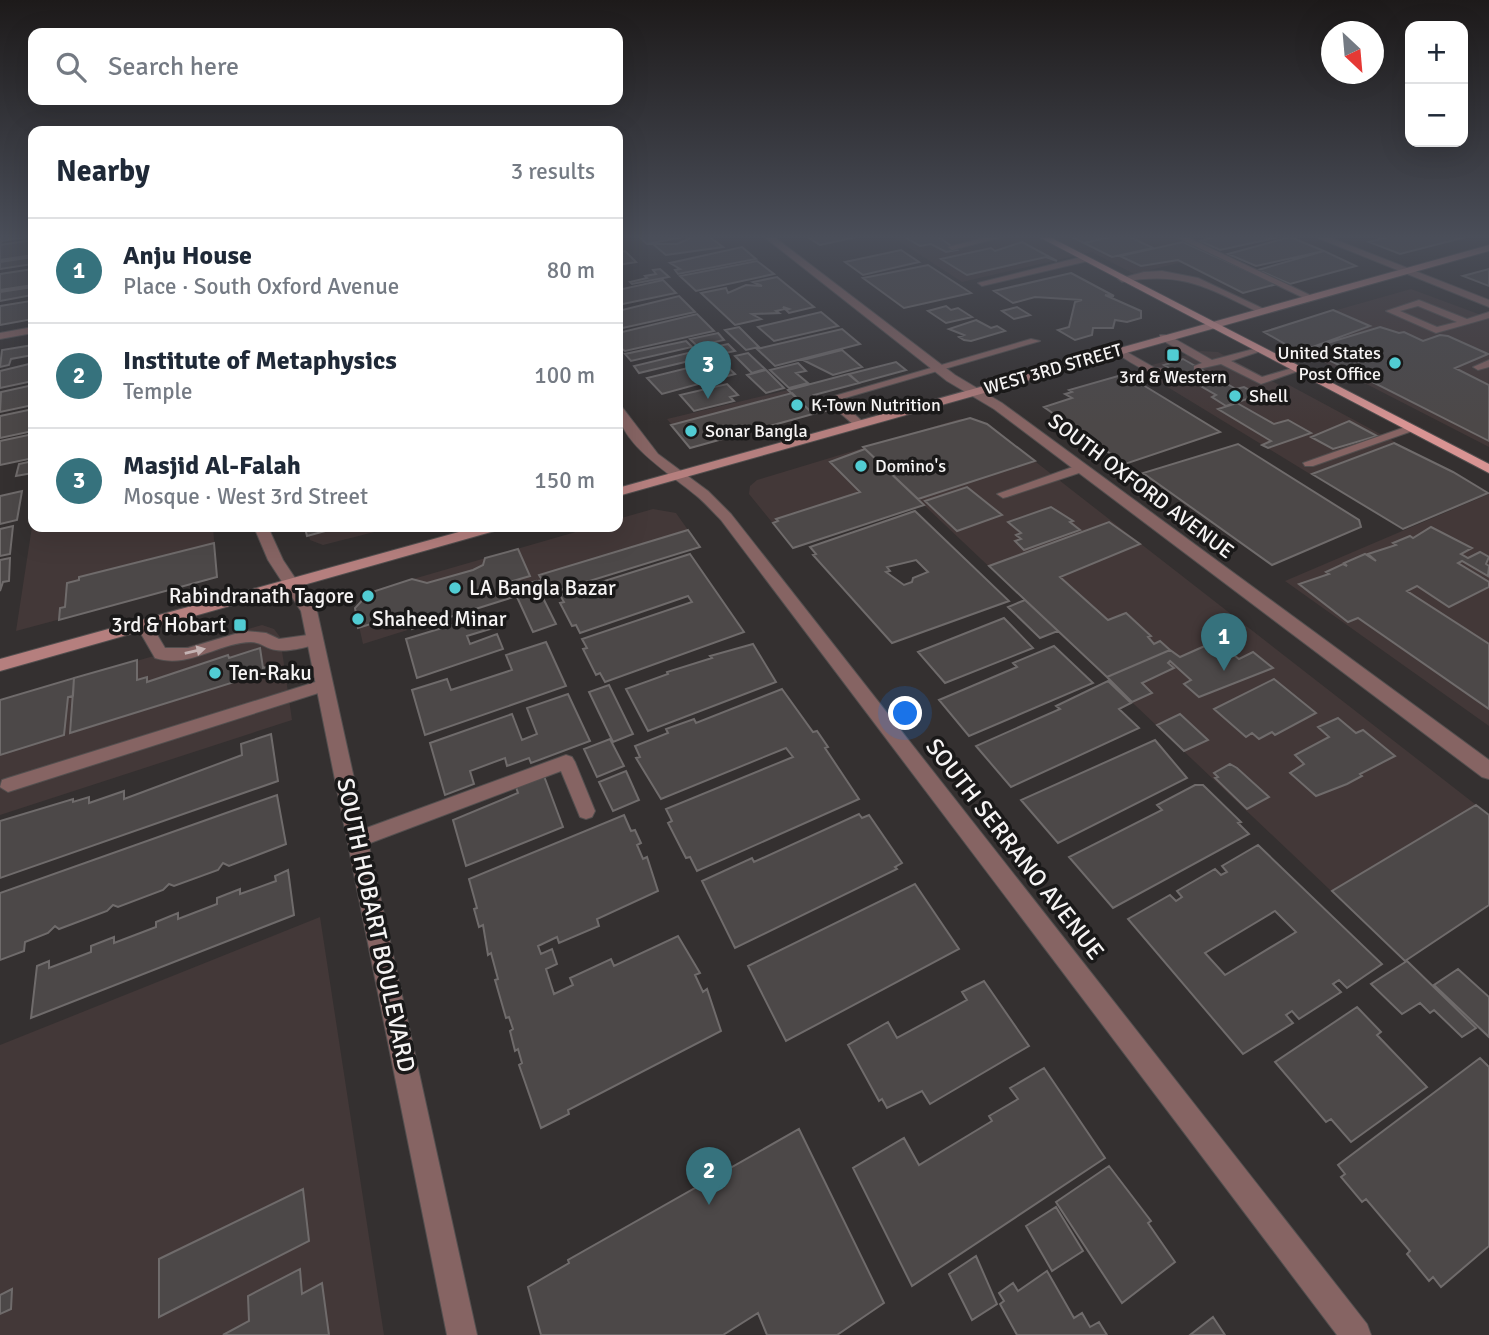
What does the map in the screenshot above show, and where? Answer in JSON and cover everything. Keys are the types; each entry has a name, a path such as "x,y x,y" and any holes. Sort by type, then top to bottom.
{"main road":[{"path":"1159,298 1489,469"},
{"name":"WEST 3RD STREET","path":"623,491 1305,298"},
{"path":"0,665 475,532"}],"street":[{"name":"SOUTH OXFORD AVENUE","path":"847,298 937,367 998,406 1081,467 1489,771"},
{"path":"0,336 28,331"},
{"name":"SOUTH SERRANO AVENUE","path":"623,417 653,457 703,494 726,517 1356,1335"},
{"name":"SOUTH HOBART BOULEVARD","path":"264,532 291,584 308,608 462,1335"}],"lane":[{"path":"1235,298 1261,310"},
{"path":"1466,322 1419,303 1391,311 1436,330 1466,322 1489,315"},
{"path":"1164,337 1261,381 1296,370"},
{"path":"858,424 830,399 1035,341"},
{"path":"1198,368 1257,349"},
{"path":"1118,350 1153,371 1178,373"},
{"path":"1309,463 1411,428"},
{"path":"1003,494 1081,467"},
{"path":"144,625 160,654 188,654 254,634 267,637 277,645 315,639"},
{"path":"8,786 325,685"},
{"path":"358,840 566,762 586,811"}],"shaded area":[{"path":"1378,298 1436,298 1489,318 1489,447 1263,331"},
{"path":"1201,351 1218,352 1283,387 1289,385 1395,442 1310,474 1138,369"},
{"path":"788,390 813,414 690,448 667,419"},
{"path":"959,419 974,419 987,424 1489,815 1489,905 1405,961 924,505 793,548 749,494 750,486 757,480"},
{"path":"1489,494 1489,726 1285,581"},
{"path":"653,509 676,513 700,547 545,595 541,588 363,644 355,608 362,598 375,590 576,532 623,532 623,518"},
{"path":"31,532 213,532 217,577 16,631"},
{"path":"308,532 374,532 323,545 310,540"},
{"path":"262,625 274,629 280,637 292,720 0,815 0,700"},
{"path":"320,917 384,1335 0,1335 0,1045"}],"building":[{"path":"623,298 650,298 623,304"},
{"path":"670,298 681,298 695,312 623,328 623,310"},
{"path":"707,298 803,298 814,307 789,313 786,310 789,309 783,307 785,309 776,311 779,313 752,314 761,319 735,325"},
{"path":"891,298 947,298 904,308"},
{"path":"1006,298 1030,298 1013,303"},
{"path":"1055,298 1112,298 1141,311 1141,318 1127,322 1115,320 1113,328 1093,328 1092,335 1075,340 1058,330 1069,327 1075,302 1082,300"},
{"path":"28,301 28,320 0,325 0,306"},
{"path":"946,306 951,310 958,308 972,317 946,323 928,311"},
{"path":"1017,307 1030,315 1014,319 1002,311"},
{"path":"1333,310 1370,326 1299,352 1264,332"},
{"path":"821,312 838,326 774,341 758,327"},
{"path":"697,314 714,331 625,351 623,332"},
{"path":"976,320 991,328 997,326 1005,331 971,341 964,340 959,337 964,335 949,329"},
{"path":"739,327 759,347 746,350 725,330"},
{"path":"1380,327 1404,332 1423,341 1440,335 1448,336 1488,354 1455,368 1489,385 1489,441 1323,357 1327,356 1311,348"},
{"path":"842,329 860,344 775,366 757,349"},
{"path":"718,333 724,340 697,346 690,339"},
{"path":"686,341 692,347 631,361 625,354"},
{"path":"728,344 735,351 707,357 700,350"},
{"path":"28,346 28,356 11,359 9,365 0,367 2,350"},
{"path":"842,350 862,367 833,375 803,360"},
{"path":"696,351 702,358 639,373 634,366"},
{"path":"748,353 765,369 752,373 735,356"},
{"name":"Shell","path":"1183,359 1236,389 1244,387 1259,395 1226,406 1212,397 1216,395 1164,365"},
{"path":"720,360 735,374 662,394 647,378"},
{"path":"896,362 906,370 859,383 849,374"},
{"path":"798,363 806,371 796,373 808,383 789,388 770,370"},
{"path":"28,364 28,382 0,388 0,371"},
{"path":"766,370 784,388 766,393 747,375"},
{"path":"848,374 859,383 814,395 830,410 813,414 788,390"},
{"path":"1125,374 1220,432 1125,464 1044,407 1072,398 1065,394 1072,392 1069,390"},
{"path":"727,384 738,395 730,397 734,401 694,411 680,395"},
{"path":"28,386 28,406 0,412 1,392"},
{"path":"792,393 813,414 690,448 671,425"},
{"path":"1237,403 1274,424 1288,420 1311,433 1268,448 1262,445 1271,441 1218,409"},
{"path":"28,410 28,432 0,438 0,416"},
{"path":"970,418 987,424 1035,461 918,499 863,447"},
{"path":"1349,421 1377,436 1333,449 1311,437"},
{"path":"28,435 28,459 0,465 0,441"},
{"path":"1394,443 1453,472 1488,493 1403,529 1312,474"},
{"path":"1238,444 1359,520 1361,527 1272,565 1143,473"},
{"path":"865,449 924,505 793,548 773,523 778,521 776,519 860,492 830,462"},
{"path":"28,462 28,474 16,476 19,464"},
{"path":"967,487 1002,515 957,531 925,501"},
{"path":"22,491 17,520 0,524 0,496"},
{"path":"1051,507 1073,521 1070,522 1080,530 1024,550 1015,541 1021,539 1016,535 1021,533 1008,522"},
{"path":"915,511 1009,601 892,643 813,555 816,554 810,547","holes":["916,560 928,572 904,585 886,572 890,571 887,567"]},
{"path":"1109,522 1140,544 1060,577 1108,620 1126,613 1151,636 1148,637 1154,644 1160,641 1170,650 1107,677 989,566"},
{"path":"13,526 10,554 0,556 0,529"},
{"path":"1431,527 1472,548 1461,554 1468,558 1480,552 1489,557 1486,564 1489,566 1488,576 1462,561 1458,563 1489,582 1489,587 1449,607 1417,586 1407,591 1489,644 1489,709 1358,618 1348,622 1299,584 1329,574 1326,572 1343,564 1347,566 1344,563 1365,554 1376,561 1368,554 1396,545 1393,543 1410,536 1413,538"},
{"path":"688,530 700,547 544,595 538,581 542,580 539,575"},
{"path":"306,532 322,532 307,536"},
{"path":"214,543 217,577 59,620 60,608 65,607 67,583 79,580 79,577"},
{"path":"518,549 530,576 513,581 515,588 536,581 539,589 412,629 409,617 400,615 358,628 355,608 369,593 412,579 427,583 473,570 483,565 485,558"},
{"path":"690,554 744,632 605,682 600,673 596,675 583,649 587,648 582,639 692,602 688,596 580,633 576,625 572,626 560,603 564,602 560,595"},
{"path":"10,558 9,581 3,582 0,591 0,560"},
{"path":"539,590 556,624 533,632 517,597"},
{"path":"1025,600 1058,631 1040,638 1008,607"},
{"path":"488,614 493,628 467,636 470,644 497,634 503,649 417,678 406,639"},
{"path":"1004,618 1033,648 945,683 918,652"},
{"path":"1216,641 1239,659 1253,652 1273,668 1199,697 1184,684 1191,680 1170,661 1168,663 1174,668 1142,683 1152,693 1132,702 1107,677 1170,650 1180,657"},
{"path":"546,642 566,686 425,735 412,690 447,679 451,690 512,670 506,655"},
{"path":"753,644 776,682 648,731 626,689 712,658 710,656"},
{"path":"1054,646 1093,683 969,736 939,700 1017,667 1013,663"},
{"path":"260,648 263,668 273,665 273,670 70,733 74,678 137,660 137,680 147,677 147,682 228,655 229,658"},
{"path":"74,678 73,696 68,697 64,735 0,755 0,700"},
{"path":"1274,679 1316,713 1275,735 1272,732 1259,739 1252,733 1246,737 1214,709"},
{"path":"1108,681 1131,703 1119,709 1139,728 1011,787 976,746 1060,709 1056,706"},
{"path":"609,685 633,734 613,742 589,692"},
{"path":"782,689 813,732 817,731 828,747 825,748 859,799 697,871 690,857 686,858 668,823 672,821 666,809 793,757 786,748 661,799 636,758 640,757 635,746 668,733 666,729 694,719 696,723"},
{"path":"568,694 590,741 531,763 529,758 507,766 505,758 470,771 474,784 445,795 430,743 512,714 522,740 537,734 527,708"},
{"path":"1180,714 1208,740 1184,751 1157,725"},
{"path":"1338,718 1356,733 1363,730 1395,756 1347,784 1316,796 1290,773 1304,764 1295,755 1329,737 1318,727"},
{"path":"271,734 278,781 0,878 0,821 73,799 73,802 89,797 89,803 124,791 124,799 242,755 241,744"},
{"path":"610,739 624,766 597,777 584,749"},
{"path":"1155,740 1187,778 1058,843 1021,800"},
{"path":"1230,764 1269,797 1247,809 1215,778 1218,777 1214,773"},
{"path":"626,771 639,800 613,811 599,782"},
{"path":"544,776 563,827 466,866 453,820 518,793 516,787"},
{"path":"1195,785 1203,785 1241,822 1238,823 1249,834 1113,908 1069,857 1162,810 1157,805"},
{"path":"277,795 286,844 229,866 223,863 218,870 174,886 169,884 163,890 118,907 113,905 107,911 59,929 55,926 48,933 25,942 24,951 0,960 0,893"},
{"path":"1476,805 1489,815 1489,905 1405,961 1332,891"},
{"path":"859,814 862,818 869,815 902,863 895,867 897,869 735,948 702,881 752,858 754,862"},
{"path":"624,815 631,831 635,830 641,843 637,845 643,859 647,857 658,891 597,919 599,926 559,943 557,937 538,946 541,954 552,949 557,964 546,969 554,994 573,985 570,978 611,959 614,966 678,936 700,973 695,975 703,992 707,989 721,1031 568,1110 569,1114 541,1128 519,1065 522,1063 518,1049 515,1051 510,1031 513,1029 509,1017 506,1018 495,980 498,979 491,953 488,955 483,925 479,927 469,879"},
{"path":"1258,845 1382,964 1347,988 1339,980 1333,984 1341,992 1299,1019 1292,1011 1286,1015 1293,1023 1243,1054 1128,919 1170,895 1176,901 1182,897 1177,891 1215,869 1221,875 1227,872 1222,866","holes":["1275,911 1296,932 1225,975 1205,953"]},
{"path":"288,870 294,915 31,1018 37,966 49,961 49,968 91,952 91,946 114,937 114,943 156,927 156,922 178,913 178,919 217,904 217,898 240,889 240,894 276,881 275,876"},
{"path":"915,884 959,949 786,1041 748,966"},
{"path":"1407,961 1476,1028 1462,1037 1434,1010 1430,1013 1420,1003 1402,1014 1371,984"},
{"path":"1458,969 1489,997 1489,1037 1434,985"},
{"path":"984,981 1029,1046 930,1104 922,1091 887,1108 882,1099 879,1101 848,1045 888,1022 897,1038 967,1000 962,992"},
{"path":"1357,1007 1381,1032 1377,1035 1427,1087 1351,1142 1331,1119 1326,1122 1275,1062"},
{"path":"1480,1058 1489,1067 1489,1246 1441,1287 1433,1277 1429,1281 1407,1254 1410,1251 1366,1199 1362,1202 1341,1177 1345,1174 1338,1165"},
{"path":"1044,1068 1105,1158 912,1286 853,1168 904,1138 919,1165 992,1121 989,1116 1018,1099 1010,1088"},
{"path":"799,1129 884,1303 837,1335 767,1335 758,1313 723,1335 541,1335 528,1287 569,1263 568,1260"},
{"path":"1109,1166 1151,1221 1148,1223 1175,1262 1122,1303 1056,1202"},
{"path":"303,1189 309,1241 159,1317 159,1259"},
{"path":"1056,1207 1083,1251 1052,1271 1026,1226"},
{"path":"976,1256 997,1304 972,1320 949,1274"},
{"path":"300,1269 302,1294 322,1283 329,1335 223,1335 249,1321 248,1296"},
{"path":"1047,1271 1074,1318 1082,1313 1090,1327 1099,1322 1107,1335 1017,1335 1000,1304 1004,1301 999,1293 1013,1283 1018,1291"},
{"path":"12,1289 11,1309 0,1314 0,1295"},
{"path":"1213,1317 1225,1335 1190,1335"}],"place":[{"name":"3rd & Western","path":"1173,355"},
{"name":"United States Post Office","path":"1395,363"},
{"name":"Shell","path":"1235,396"},
{"name":"Masjid Al-Falah","path":"708,399"},
{"name":"K-Town Nutrition","path":"797,405"},
{"name":"Sonar Bangla","path":"691,431"},
{"name":"Domino's","path":"861,466"},
{"name":"LA Bangla Bazar","path":"455,588"},
{"name":"Rabindranath Tagore","path":"368,596"},
{"name":"Shaheed Minar","path":"358,619"},
{"name":"3rd & Hobart","path":"240,625"},
{"name":"Anju House","path":"1224,671"},
{"name":"Ten-Raku","path":"215,673"},
{"name":"Institute of Metaphysics","path":"709,1205"}]}
